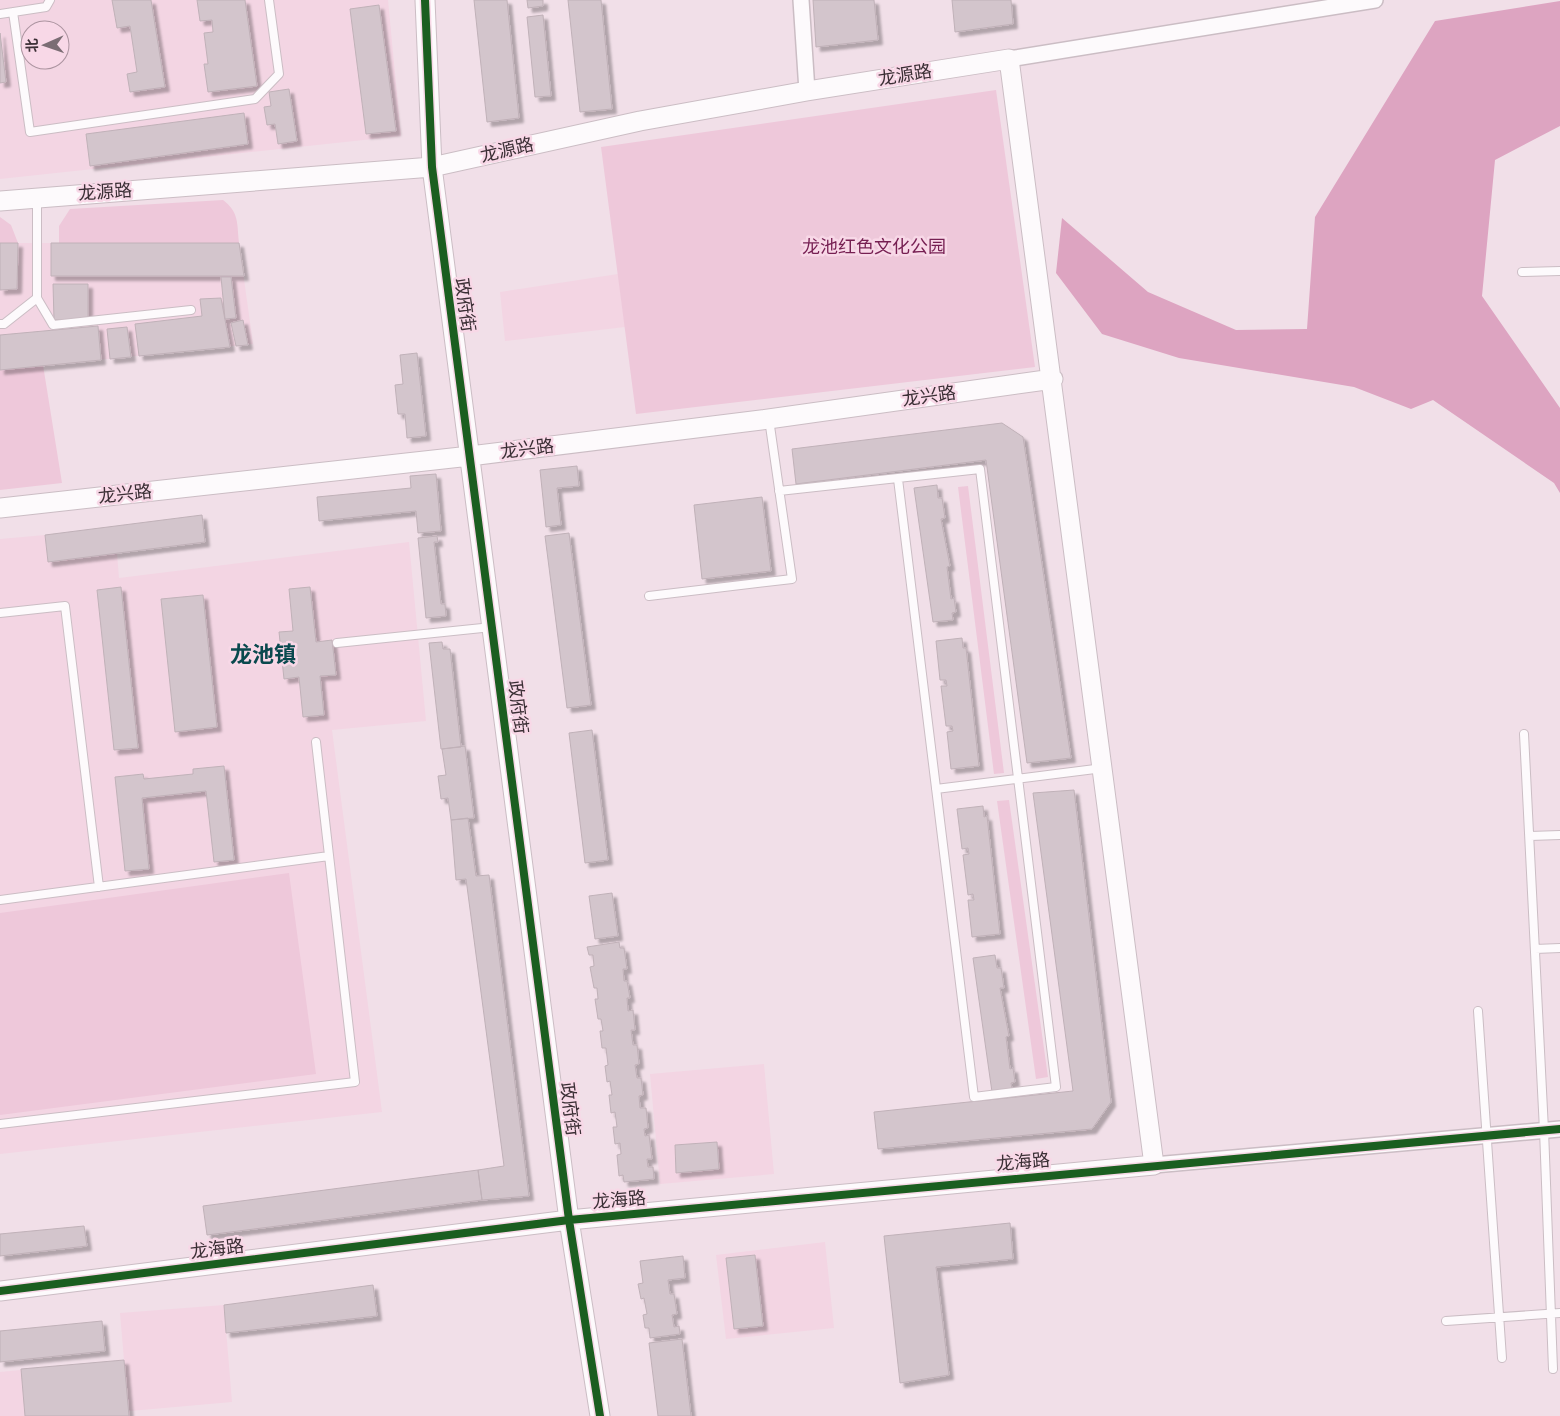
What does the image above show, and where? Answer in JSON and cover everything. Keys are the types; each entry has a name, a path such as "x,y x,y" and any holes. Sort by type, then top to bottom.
{"street":[{"name":"政府街","path":"425,0 432,167 569,1220 600,1416"},
{"path":"801,0 807,91"},
{"path":"1375,0 1009,59 1053,379 1154,1165 1560,1130"},
{"name":"龙源路","path":"0,201 432,167 640,121 807,91 1009,59"},
{"name":"龙兴路","path":"0,508 470,456 770,418 1053,379"},
{"name":"龙海路","path":"0,1291 569,1220 1154,1165"}],"lane":[{"path":"0,14 46,7 50,0"},
{"path":"13,12 30,132 255,98 279,74 269,0"},
{"path":"37,197 37,298 53,326 191,310"},
{"path":"1522,272 1560,271"},
{"path":"0,324 4,324 37,298"},
{"path":"649,596 792,579 770,418"},
{"path":"779,491 980,469 1056,1087 974,1097 898,479"},
{"path":"0,613 65,606 99,887"},
{"path":"337,643 492,627"},
{"path":"1524,734 1544,1130 1553,1369"},
{"path":"0,1124 355,1082 316,742"},
{"path":"936,789 1103,768"},
{"path":"1530,836 1560,835"},
{"path":"0,900 329,856"},
{"path":"1535,949 1560,948"},
{"path":"1478,1011 1502,1358"},
{"path":"1446,1321 1560,1313"}],"shaded area":[{"path":"0,0 388,0 401,136 0,179"},
{"path":"1560,1 1560,126 1495,160 1482,296 1560,408 1560,493 1554,483 1433,400 1411,409 1354,387 1179,358 1102,334 1056,273 1062,218 1148,292 1236,330 1307,329 1315,217 1435,21"},
{"path":"0,243 239,243 253,344 0,370"},
{"path":"618,274 625,327 505,341 500,292"},
{"path":"45,535 48,562 117,553 119,578 409,542 426,721 332,730 382,1112 0,1154 0,539"},
{"path":"764,1064 774,1174 660,1184 650,1074"},
{"path":"825,1242 834,1328 726,1339 716,1255"},
{"path":"224,1305 232,1402 130,1411 130,1416 0,1416 0,1372 124,1360 120,1313"}],"green space":[{"name":"龙池红色文化公园","path":"996,90 1035,367 636,414 601,147"},
{"path":"223,200 235,214 239,243 59,243 59,226 70,209"},
{"path":"0,217 11,225 18,243 0,243"},
{"path":"43,365 62,483 0,490 0,370"},
{"path":"968,486 1004,773 994,774 958,487"},
{"path":"1009,800 1048,1077 1036,1079 997,801"},
{"path":"289,873 316,1074 0,1115 0,913"}],"building":[{"path":"112,0 151,0 165,87 130,92 127,74 137,72 130,26 117,28"},
{"path":"197,0 245,0 257,86 208,92 204,64 208,64 204,33 213,32 212,20 200,21"},
{"path":"474,0 507,0 519,118 487,122"},
{"path":"527,0 543,0 543,6 528,8"},
{"path":"568,0 601,0 612,109 580,112"},
{"path":"813,0 874,0 878,40 816,47"},
{"path":"952,0 1011,0 1013,24 955,32"},
{"path":"379,5 396,131 366,134 350,9"},
{"path":"543,15 551,96 535,97 527,17"},
{"path":"0,33 6,82 0,83"},
{"path":"289,89 297,141 278,144 275,124 267,125 264,107 271,106 269,92"},
{"path":"244,113 248,144 90,166 86,134"},
{"path":"0,243 18,243 17,289 0,290"},
{"path":"51,243 239,243 244,276 51,276"},
{"path":"221,277 231,277 236,318 225,319"},
{"path":"53,284 88,284 88,320 54,320"},
{"path":"221,298 230,347 139,356 135,324 202,316 200,299"},
{"path":"243,320 248,345 236,346 231,323"},
{"path":"98,326 101,360 0,370 0,335"},
{"path":"127,327 131,357 110,359 107,329"},
{"path":"417,353 426,436 407,438 405,414 398,414 395,385 403,384 400,355"},
{"path":"1002,423 1023,437 1071,758 1027,763 986,460 796,484 792,449"},
{"path":"577,466 579,486 557,488 561,525 546,527 540,470"},
{"path":"436,474 441,531 418,533 416,511 319,521 317,497 411,488 410,476"},
{"path":"937,485 938,498 942,498 945,518 941,519 950,566 947,567 951,599 954,598 956,612 952,613 953,620 933,622 914,488"},
{"path":"762,497 771,571 702,579 694,505"},
{"path":"202,515 205,542 48,562 45,535"},
{"path":"569,533 591,705 567,708 545,536"},
{"path":"437,536 438,542 434,542 441,604 445,604 446,616 426,618 418,538"},
{"path":"121,587 138,748 114,750 97,590"},
{"path":"310,587 316,642 332,640 336,675 320,676 324,715 303,717 299,677 284,679 279,632 293,631 289,589"},
{"path":"203,595 217,727 175,732 161,599"},
{"path":"962,638 963,648 966,648 979,766 951,769 947,732 953,731 952,726 946,726 941,686 947,686 946,680 940,680 936,641"},
{"path":"442,642 443,649 450,649 461,747 441,749 429,643"},
{"path":"592,730 608,860 585,863 569,733"},
{"path":"465,746 474,818 451,820 448,798 441,799 438,776 446,775 442,749"},
{"path":"224,766 234,860 214,862 206,791 142,798 149,869 125,871 115,777 143,774 144,779 193,774 193,769"},
{"path":"1074,790 1111,1102 1092,1129 878,1149 874,1112 1073,1091 1033,793"},
{"path":"983,806 984,817 987,816 1000,934 972,937 968,900 974,900 973,894 968,895 963,855 969,854 968,848 962,849 957,809"},
{"path":"468,818 476,876 489,875 529,1196 482,1200 478,1170 504,1166 466,879 456,880 451,820"},
{"path":"612,893 618,936 595,939 589,896"},
{"path":"619,942 620,948 624,948 627,969 623,969 624,981 627,981 630,998 627,998 628,1011 633,1010 635,1030 631,1030 633,1045 637,1045 639,1064 635,1065 637,1078 641,1078 643,1095 639,1096 640,1108 646,1108 648,1128 644,1129 645,1136 649,1135 652,1159 647,1159 648,1167 653,1167 654,1179 624,1182 623,1175 619,1176 617,1155 621,1154 620,1143 615,1144 613,1127 617,1127 615,1112 611,1113 609,1095 612,1095 610,1081 607,1082 605,1066 608,1065 606,1048 602,1048 600,1031 603,1031 601,1019 598,1019 595,999 598,999 597,988 594,988 590,967 594,966 593,955 589,955 587,947"},
{"path":"995,955 997,968 1001,968 1004,988 1000,988 1009,1036 1006,1037 1010,1069 1013,1068 1015,1082 1011,1083 1012,1089 992,1092 973,958"},
{"path":"717,1142 719,1169 676,1173 675,1145"},
{"path":"478,1170 482,1200 207,1235 203,1206"},
{"path":"1010,1223 1013,1259 936,1267 949,1375 900,1383 884,1236"},
{"path":"84,1226 87,1246 0,1256 0,1234"},
{"path":"755,1255 763,1326 734,1329 726,1258"},
{"path":"683,1256 685,1278 668,1280 670,1294 674,1294 677,1314 672,1315 674,1327 679,1326 680,1334 650,1338 649,1328 645,1328 643,1315 647,1314 644,1298 641,1299 638,1284 643,1283 640,1261"},
{"path":"373,1285 377,1316 226,1333 224,1305"},
{"path":"102,1321 105,1351 0,1362 0,1331"},
{"path":"682,1339 691,1416 658,1416 649,1343"},
{"path":"124,1360 129,1416 25,1416 21,1369"}],"cycle path":[{"path":"425,0 432,167 569,1220 600,1416"},
{"path":"0,1291 569,1220 1560,1129"}],"district":[{"name":"龙池镇","path":"263,654"}]}
